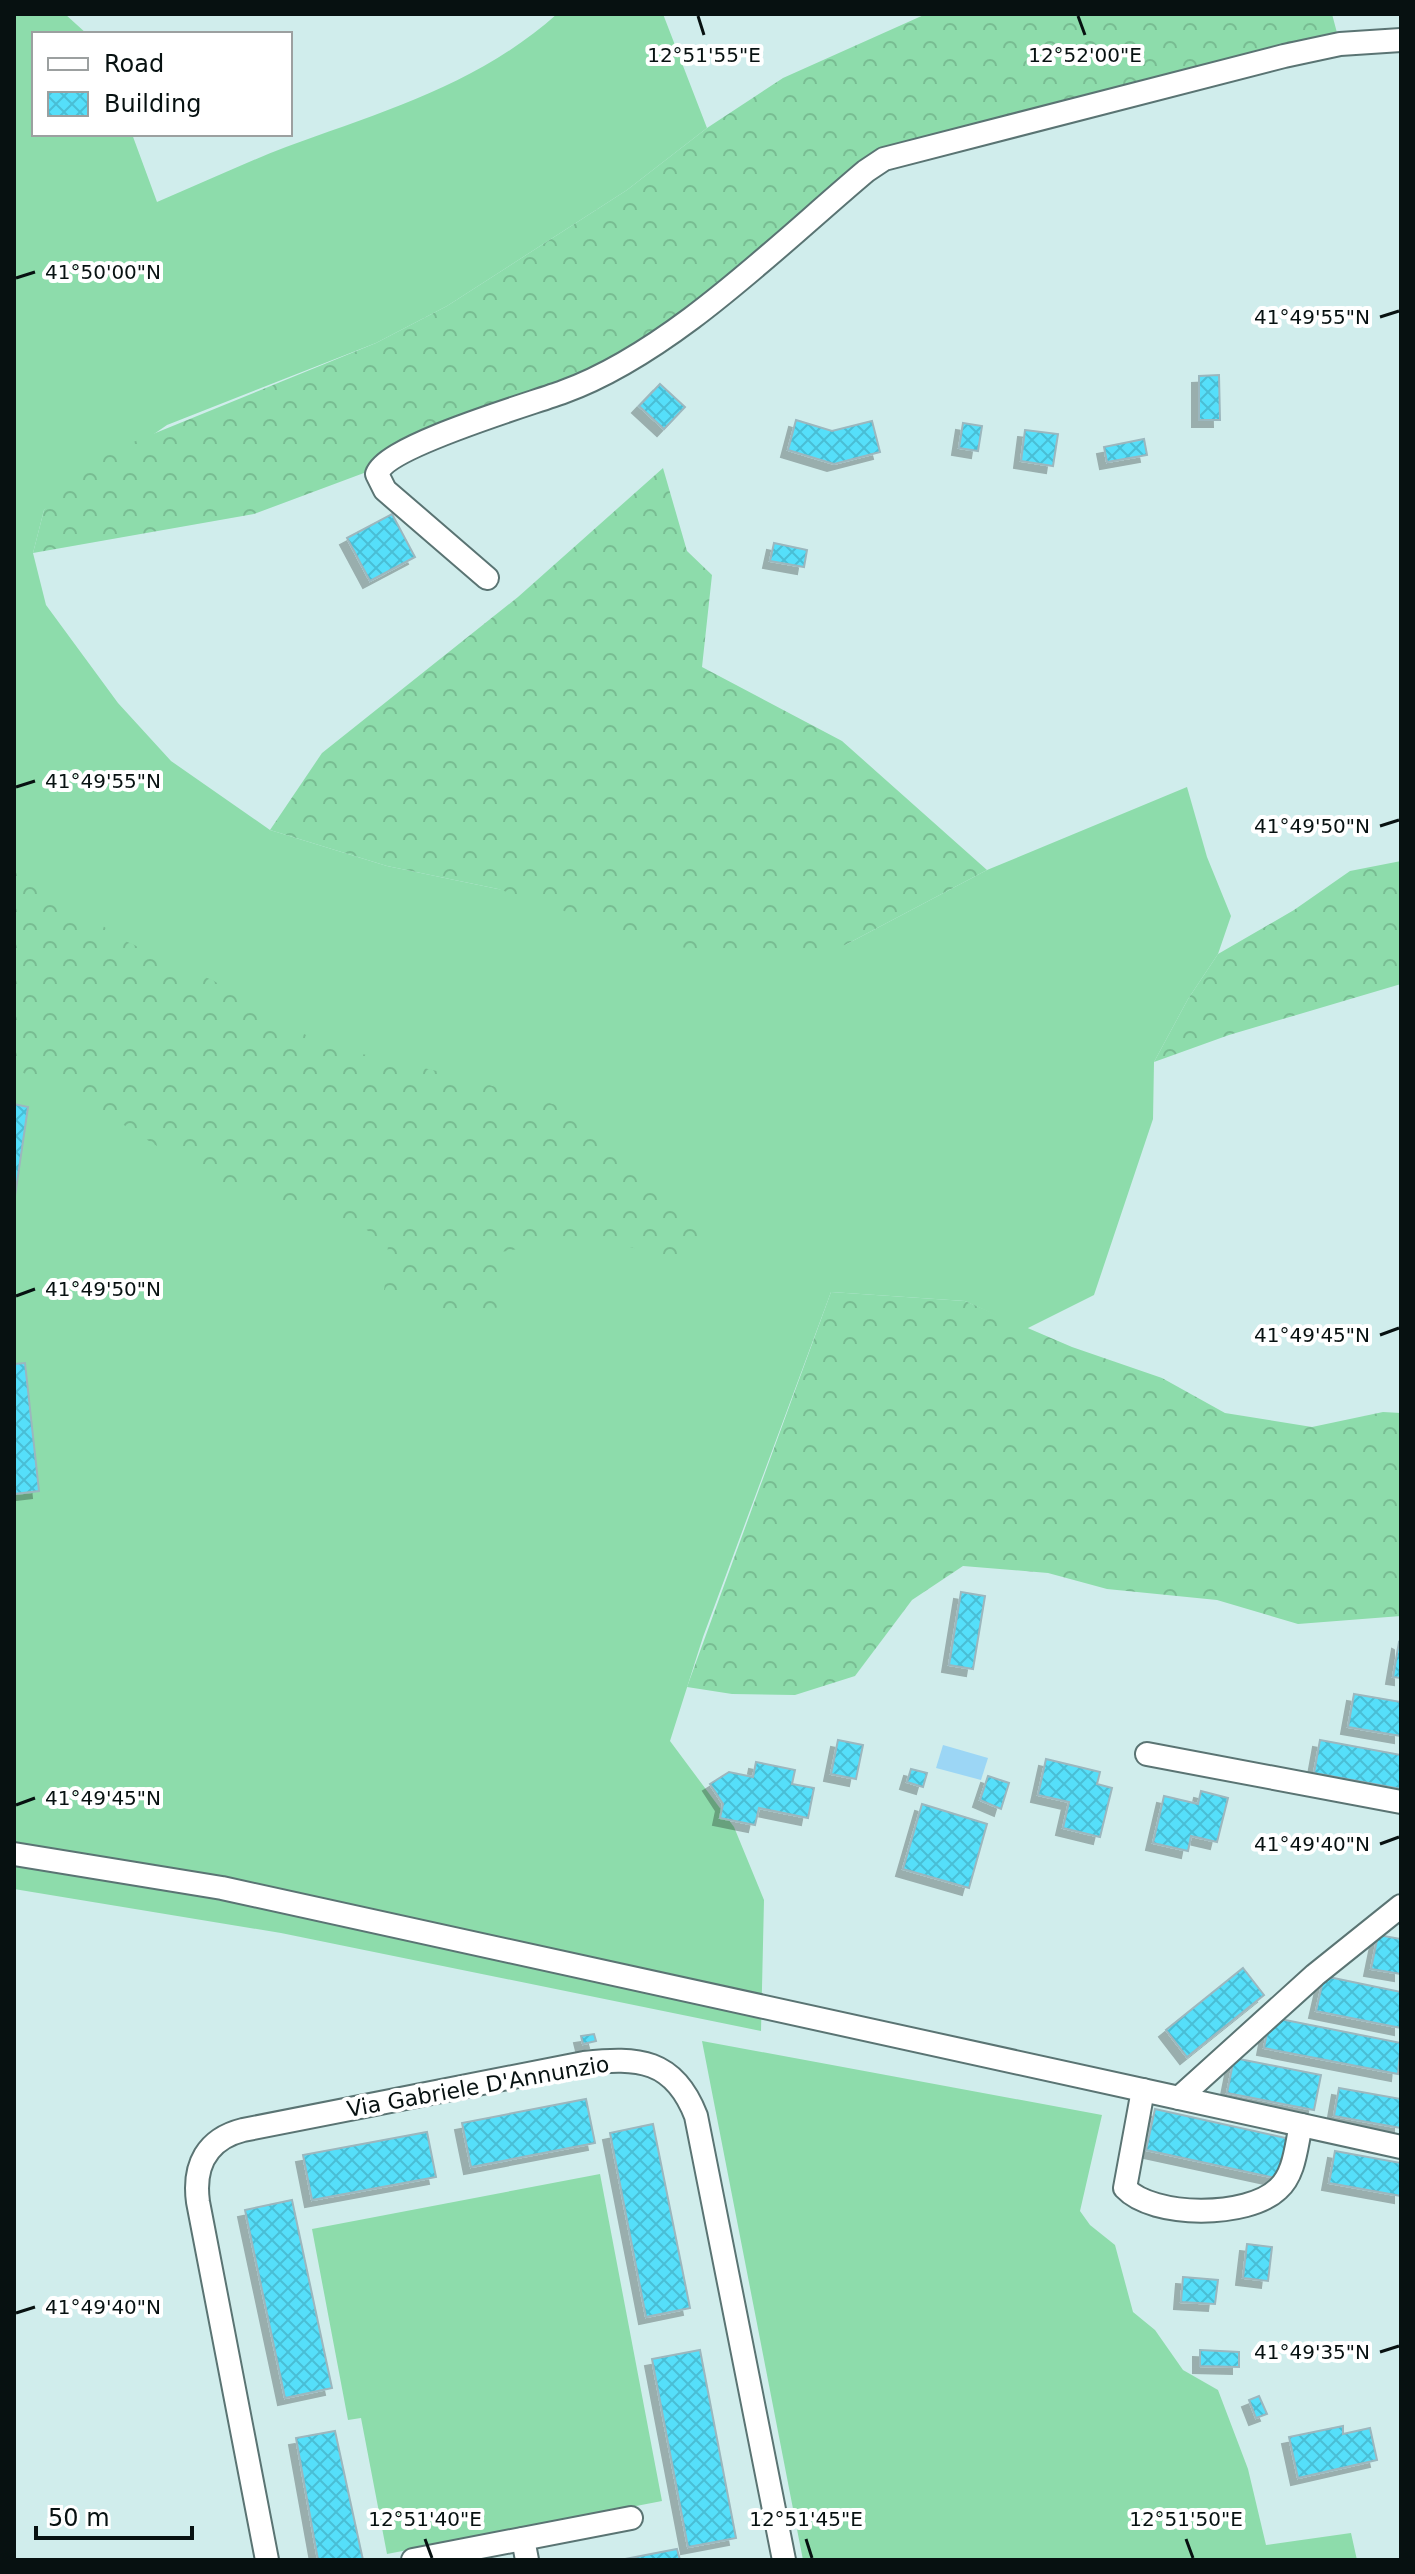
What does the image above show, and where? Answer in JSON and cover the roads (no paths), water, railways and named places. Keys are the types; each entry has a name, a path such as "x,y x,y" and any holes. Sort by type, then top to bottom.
{"street":[{"path":"487,578 385,490 377,474 380,467 406,450 472,422 567,391 678,329 884,159 1284,56 1340,44 1401,40"},
{"path":"1147,1754 1401,1802"},
{"path":"14,1854 222,1888 1401,2147"},
{"path":"1179,2098 1315,1975 1401,1906"},
{"name":"Via Gabriele D'Annunzio","path":"267,2560 197,2192 198,2171 204,2154 223,2137 243,2130 614,2061 651,2064 667,2073 682,2087 696,2116 784,2560"},
{"path":"1143,2090 1125,2188 1134,2198 1191,2210 1232,2210 1257,2202 1279,2189 1291,2169 1301,2125"},
{"path":"413,2560 525,2549 631,2518"}],"water":[{"path":"943,1745 988,1758 981,1780 936,1768"}]}
